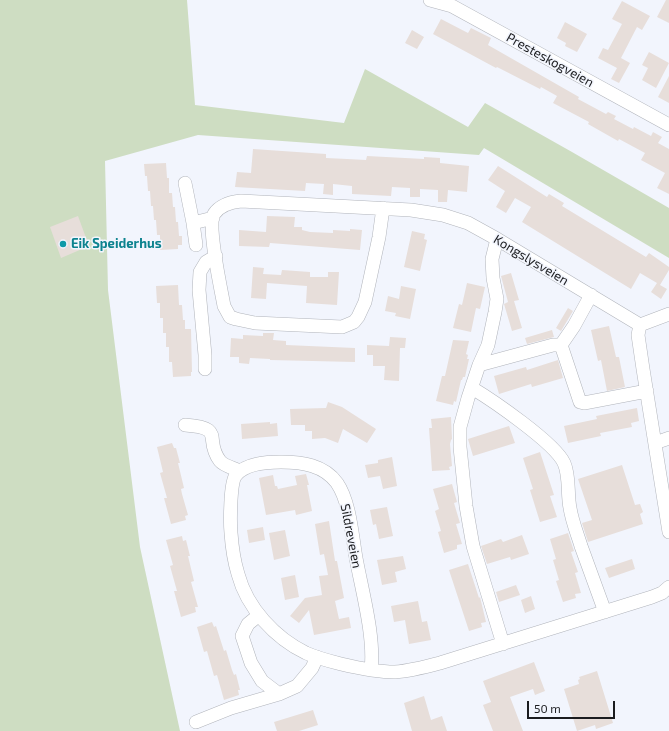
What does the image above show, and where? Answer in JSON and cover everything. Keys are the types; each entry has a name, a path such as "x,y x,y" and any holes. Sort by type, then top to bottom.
{"street":[{"name":"Presteskogveien","path":"418,0 428,0 452,6 669,125"},
{"path":"185,184 196,245"},
{"name":"Kongslysveien","path":"213,218 215,213 226,204 241,201 384,208 443,215 468,223 497,239 640,325"},
{"path":"193,223 213,218 212,226 224,306 230,317 236,320 255,323 342,327 354,322 365,302 384,208"},
{"path":"497,239 492,259 493,278 497,299 495,312 488,345 479,365 460,427 460,448 466,506 473,546 503,644"},
{"path":"205,369 206,355 199,290 200,272 206,262 216,256"},
{"path":"561,345 574,326 591,295"},
{"path":"669,314 640,325 638,335 669,532"},
{"path":"479,365 553,345 561,345"},
{"path":"561,345 580,402 584,403 647,391"},
{"path":"472,388 486,396 542,438 557,452 564,462 574,525 605,612"},
{"path":"186,425 200,426 208,429 211,434 214,450 219,460 223,464 240,471 234,477 232,487 231,529 232,550 238,575 245,592 259,614 281,638 300,650 317,657 360,669 394,672 406,671 440,664 652,597 662,593 669,587"},
{"path":"655,443 669,438"},
{"name":"Sildreveien","path":"240,471 259,464 288,462 323,469 336,482 346,503 370,636 372,660 371,670"},
{"path":"259,614 248,624 242,636 251,663 262,681 278,694"},
{"path":"196,722 231,708 278,694 297,686 312,668 317,657"}],"green space":[{"path":"0,0 187,0 195,105 344,123 365,69 468,127 485,103 669,208 669,258 484,148 479,155 198,135 105,161 108,290 140,547 180,731 0,731"}],"building":[{"path":"666,0 669,0 669,23 657,17"},
{"path":"622,1 650,16 642,30 637,27 621,58 630,63 619,83 611,79 617,68 598,58 603,48 608,50 622,24 612,19"},
{"path":"441,19 468,33 471,28 491,38 488,45 579,97 578,99 606,114 608,112 616,116 614,119 633,129 634,127 651,136 653,132 662,137 658,143 669,149 669,194 657,188 665,173 641,160 645,153 619,139 618,141 588,124 589,122 553,103 557,96 541,87 540,89 497,67 496,68 433,34"},
{"path":"565,22 587,34 577,52 565,46 566,43 557,38"},
{"path":"412,30 424,37 417,49 405,43"},
{"path":"649,52 669,63 656,88 642,80 648,68 642,65"},
{"path":"669,76 669,103 658,97"},
{"path":"253,149 326,154 326,158 366,160 367,156 424,159 424,157 440,158 440,163 469,166 467,192 448,190 447,202 438,202 438,190 420,189 420,197 410,197 410,188 392,187 391,196 352,194 352,186 333,184 333,195 323,194 324,184 306,183 305,191 235,187 237,172 251,173"},
{"path":"166,163 167,178 169,178 169,193 172,193 176,222 178,222 179,236 182,236 182,245 178,245 178,249 160,250 160,235 157,235 156,220 154,220 153,206 151,206 150,191 148,191 147,176 145,176 144,164"},
{"path":"498,166 547,197 549,194 564,203 562,206 646,257 649,253 669,267 669,270 660,285 667,289 661,299 651,292 657,283 640,273 631,289 522,222 531,207 515,198 506,213 496,207 505,191 488,180"},
{"path":"78,216 89,246 61,258 50,227"},
{"path":"267,216 295,217 294,227 302,227 302,230 310,232 333,233 333,230 362,230 360,250 270,243 269,247 239,246 239,230 266,232"},
{"path":"412,231 425,234 424,239 427,240 420,271 404,267"},
{"path":"253,267 264,268 263,274 281,275 282,270 310,272 310,277 328,277 328,272 339,272 337,305 306,303 307,286 267,283 266,299 251,298"},
{"path":"511,273 519,300 514,301 522,328 512,331 504,304 508,302 501,276"},
{"path":"467,283 485,287 480,309 476,308 471,332 453,328 459,304 462,305"},
{"path":"178,285 179,305 182,305 185,329 191,329 192,372 191,376 173,377 172,362 169,362 169,347 166,347 166,333 163,333 163,318 160,318 160,303 157,303 156,286"},
{"path":"401,286 416,289 410,319 395,316 396,313 385,311 388,296 399,299"},
{"path":"568,308 573,311 561,331 556,328"},
{"path":"609,326 616,357 619,357 625,387 607,391 601,360 598,361 591,330"},
{"path":"552,330 554,337 527,344 525,338"},
{"path":"263,333 274,333 273,340 286,341 286,345 355,348 355,362 270,360 250,358 249,364 239,363 239,357 230,357 231,338 243,339 243,335 263,336"},
{"path":"390,337 406,338 405,348 400,348 399,381 384,380 385,366 373,366 373,355 367,355 367,345 389,346"},
{"path":"453,340 469,341 466,354 468,355 467,359 469,359 465,377 461,380 456,402 454,401 453,405 436,401 442,376 445,376"},
{"path":"558,360 563,378 532,387 531,384 499,394 494,376 526,367 527,370"},
{"path":"328,402 342,407 376,429 367,443 343,429 338,443 325,438 312,439 312,431 305,431 305,425 291,425 290,409 326,408"},
{"path":"637,408 639,421 631,423 632,427 600,433 601,436 568,443 564,426 597,419 596,416"},
{"path":"451,417 452,439 450,444 452,466 449,467 450,470 432,471 429,428 432,428 431,419"},
{"path":"270,422 270,424 277,423 278,436 242,439 241,424"},
{"path":"509,426 515,443 473,456 468,439"},
{"path":"172,443 174,448 176,448 180,463 178,463 184,488 181,489 188,515 185,516 186,520 171,524 164,498 167,498 160,473 163,472 157,447"},
{"path":"540,452 554,495 550,496 557,517 540,522 530,490 533,489 523,458"},
{"path":"392,457 397,486 383,489 380,476 368,478 365,465 378,463 378,460"},
{"path":"622,465 635,505 640,504 643,512 640,514 643,524 588,542 582,523 592,520 578,479"},
{"path":"306,474 309,485 307,485 312,511 296,515 295,510 266,515 259,478 273,475 275,486 277,486 278,489 297,485 295,476"},
{"path":"452,484 457,502 454,503 460,523 456,524 462,544 457,545 457,549 444,553 438,532 441,531 435,511 439,509 433,489"},
{"path":"387,507 393,536 379,539 376,524 373,525 370,510"},
{"path":"329,521 335,561 337,561 344,598 335,601 339,619 349,617 351,628 314,635 309,610 299,623 290,616 305,598 322,595 319,576 328,575 324,554 320,555 315,524"},
{"path":"263,527 265,540 249,543 247,530"},
{"path":"285,530 290,556 274,560 269,533"},
{"path":"568,533 574,551 571,552 578,572 575,573 581,593 575,594 576,598 563,602 556,581 559,580 553,560 556,559 550,539"},
{"path":"522,535 529,554 511,560 510,557 487,564 481,546 501,539 503,542"},
{"path":"182,536 183,541 186,540 190,556 188,556 194,581 191,582 198,607 195,607 196,612 181,617 174,591 177,591 170,566 173,565 166,540"},
{"path":"403,556 406,569 395,572 397,582 382,585 377,560"},
{"path":"632,559 635,569 609,578 605,568"},
{"path":"468,564 479,598 480,597 486,622 481,623 482,627 469,631 449,570"},
{"path":"295,575 299,597 285,600 281,578"},
{"path":"516,585 520,595 499,602 496,592"},
{"path":"531,596 535,609 525,613 521,600"},
{"path":"418,601 422,622 427,621 431,640 409,644 405,620 394,622 391,606"},
{"path":"212,622 214,627 216,626 224,651 226,650 234,675 236,674 240,690 238,690 239,695 224,700 217,675 214,676 207,651 204,652 197,627"},
{"path":"534,662 545,691 535,695 533,689 510,697 523,731 493,731 483,705 491,702 483,681"},
{"path":"597,671 613,723 596,729 595,725 577,731 564,689 579,684 579,677"},
{"path":"424,696 431,720 442,716 447,731 412,731 404,703"},
{"path":"313,710 318,725 299,731 277,731 274,722"}],"place":[{"name":"Eik Speiderhus","path":"63,244"}]}
